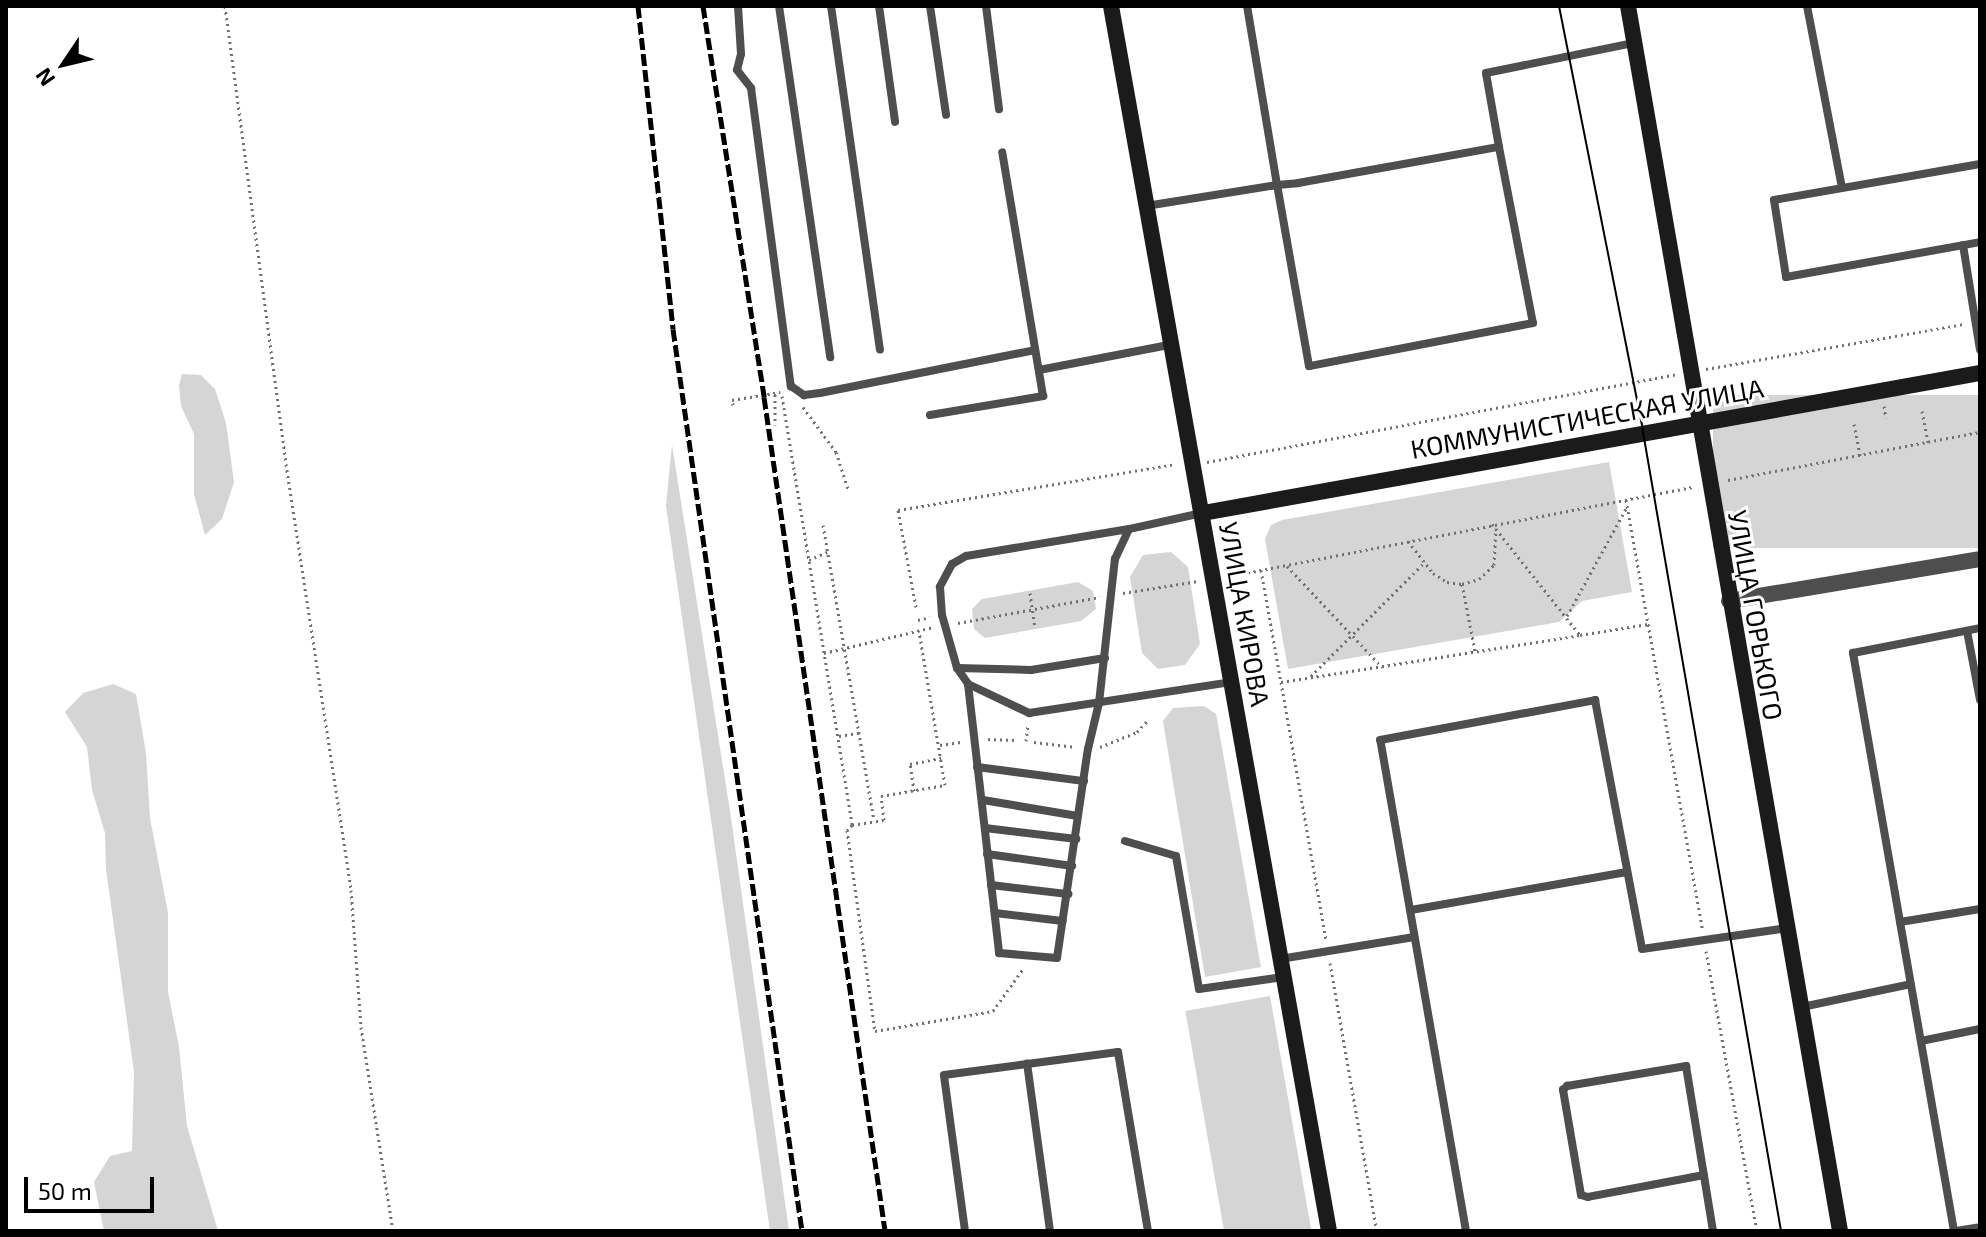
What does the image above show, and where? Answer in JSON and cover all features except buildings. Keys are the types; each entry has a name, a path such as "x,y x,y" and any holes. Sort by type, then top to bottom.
{"street":[{"name":"УЛИЦА КИРОВА","path":"1111,6 1329,1231"},
{"name":"УЛИЦА ГОРЬКОГО","path":"1628,6 1840,1231"},
{"name":"КОММУНИСТИЧЕСКАЯ УЛИЦА","path":"1203,513 1698,421 1980,373"},
{"path":"1729,601 1980,559"}],"lane":[{"path":"738,6 741,54 737,70 751,88 786,389 804,395 820,393 1035,350"},
{"path":"779,6 830,357"},
{"path":"831,6 880,350"},
{"path":"879,6 895,122"},
{"path":"930,6 946,115"},
{"path":"986,6 999,109"},
{"path":"1247,6 1309,366 1533,323 1486,73 1634,43"},
{"path":"1807,6 1842,188"},
{"path":"1146,206 1499,147"},
{"path":"930,415 1043,396 1002,152"},
{"path":"1980,164 1774,200 1786,277 1980,242"},
{"path":"1963,245 1980,350"},
{"path":"1039,370 1169,345"},
{"path":"1129,529 1115,559 1099,703 1057,958 999,953 968,684 957,668 944,625 940,587 952,564 966,556 1129,529 1203,513"},
{"path":"1980,628 1853,653 1955,1231 1980,1227"},
{"path":"1967,631 1980,700"},
{"path":"957,668 1031,670 1105,658"},
{"path":"968,684 1029,713 1231,682"},
{"path":"1466,1231 1380,740 1595,700 1642,949 1787,928"},
{"path":"977,767 1084,781"},
{"path":"983,800 1078,816"},
{"path":"985,828 1076,839"},
{"path":"1125,841 1176,856 1199,989 1283,977"},
{"path":"987,854 1072,866"},
{"path":"1411,910 1627,872"},
{"path":"991,885 1068,894"},
{"path":"1900,922 1980,909"},
{"path":"995,913 1063,921"},
{"path":"1280,959 1414,937"},
{"path":"1801,1007 1911,984"},
{"path":"1921,1041 1980,1029"},
{"path":"965,1231 944,1075 1118,1052 1148,1231"},
{"path":"1027,1064 1050,1231"},
{"path":"1704,1175 1588,1197 1581,1195 1563,1090 1567,1086 1686,1066 1704,1175 1713,1231"}],"path":[{"path":"225,6 286,464 351,890 361,1027 393,1231"},
{"path":"916,607 898,510 1169,464 1193,463 1975,322"},
{"path":"733,405 732,400 775,394 786,389"},
{"path":"786,389 812,417 836,452 848,490"},
{"path":"786,389 809,560 852,825"},
{"path":"775,394 775,425"},
{"path":"1922,411 1928,442"},
{"path":"1854,424 1860,455"},
{"path":"824,653 944,625 1287,566 1980,432"},
{"path":"1626,500 1757,1231"},
{"path":"1566,618 1627,507"},
{"path":"823,525 874,821"},
{"path":"1408,541 1424,563 1447,582 1462,584 1479,579 1494,565 1494,526"},
{"path":"1494,526 1580,635"},
{"path":"809,560 827,552"},
{"path":"1310,678 1424,563"},
{"path":"1287,566 1382,667"},
{"path":"1261,570 1281,682 1648,624"},
{"path":"1462,584 1475,652"},
{"path":"1030,593 1035,628"},
{"path":"919,631 945,785 881,796 884,820 852,825 847,830 875,1031 993,1011 1032,956"},
{"path":"1026,741 1029,713"},
{"path":"837,737 859,733"},
{"path":"914,791 910,764 941,758"}],"shaded area":[{"path":"182,374 201,375 215,389 226,423 234,482 222,519 205,535 194,494 194,434 181,406 179,386"},
{"path":"1713,395 1980,395 1980,548 1713,548"},
{"path":"672,445 730,811 789,1231 770,1231 666,506"},
{"path":"1609,462 1632,592 1582,601 1559,622 1288,669 1265,539 1271,525 1282,520"},
{"path":"1171,552 1188,567 1200,644 1185,665 1158,669 1142,653 1130,577 1143,555"},
{"path":"1078,582 1093,591 1096,609 1081,621 985,638 974,629 972,609 982,599"},
{"path":"113,684 136,694 146,753 150,818 168,913 168,992 179,1047 187,1126 218,1231 104,1231 94,1182 110,1156 132,1151 134,1072 106,869 105,833 92,790 87,747 65,712 83,693"},
{"path":"1204,706 1216,714 1261,967 1205,977 1163,721 1173,708"},
{"path":"1270,996 1311,1231 1224,1231 1185,1011"}],"tram line":[{"path":"1559,6 1643,432 1781,1231"}],"railway":[{"path":"638,6 673,329 802,1231"},
{"path":"703,6 764,397 885,1231"}]}
